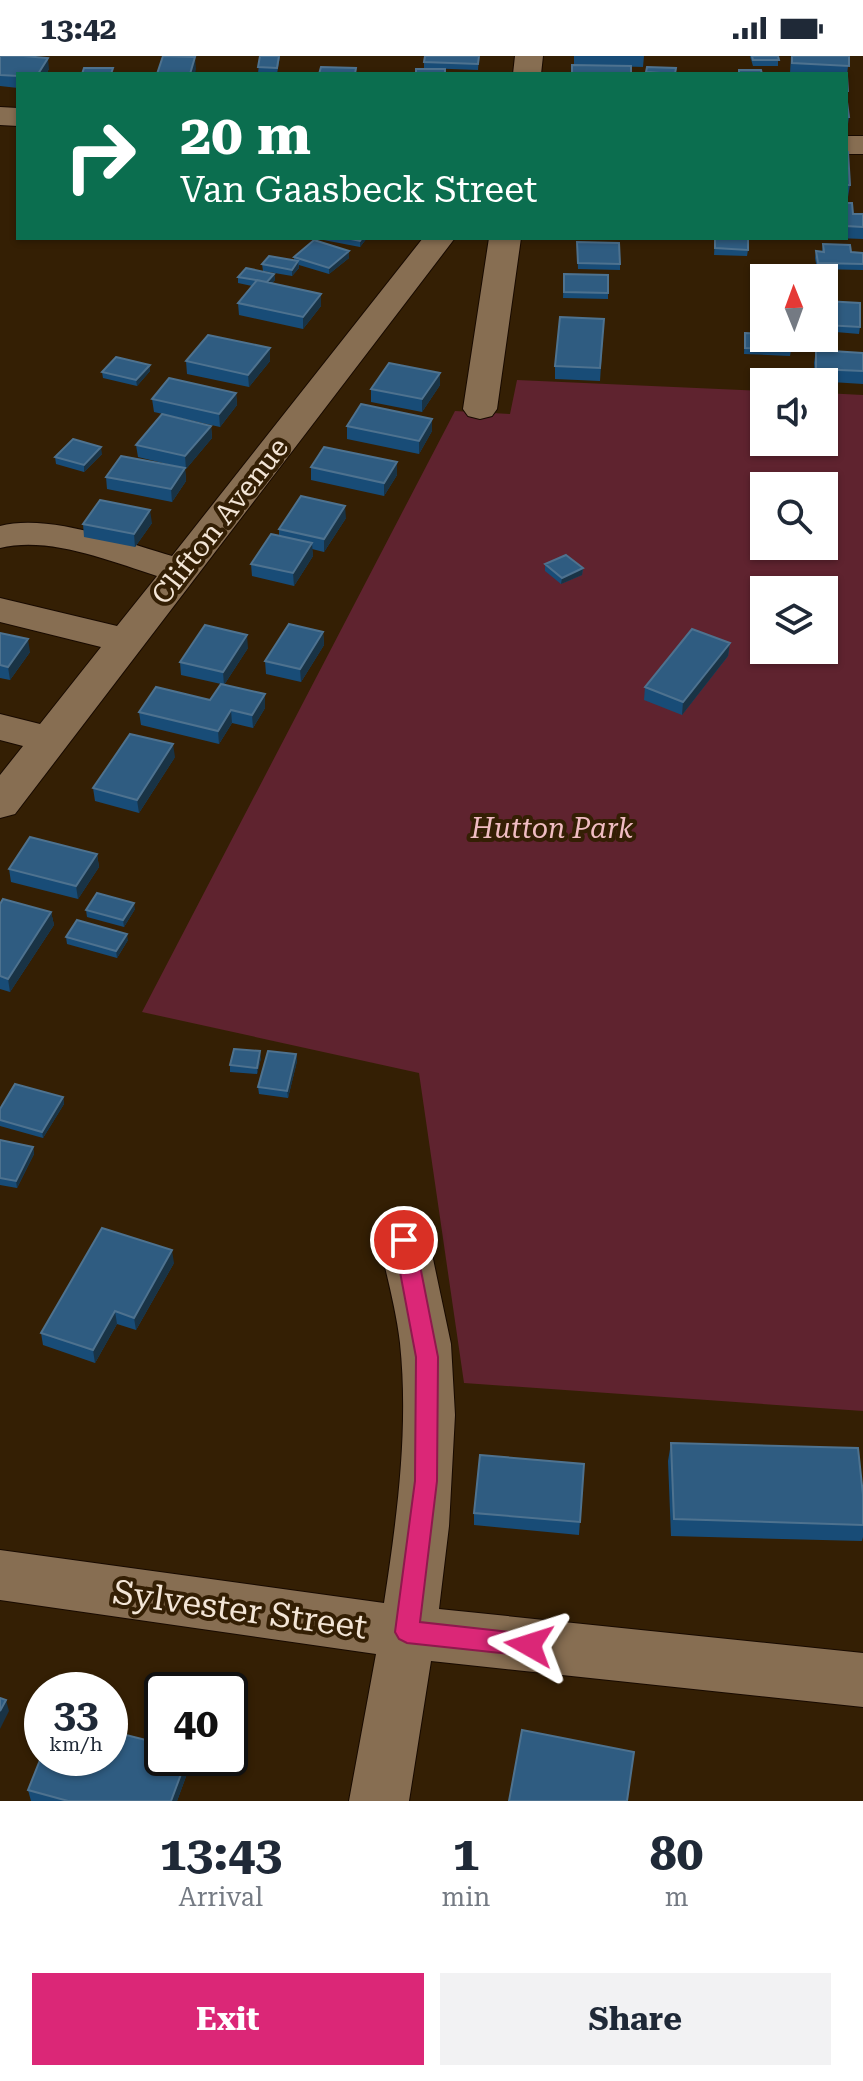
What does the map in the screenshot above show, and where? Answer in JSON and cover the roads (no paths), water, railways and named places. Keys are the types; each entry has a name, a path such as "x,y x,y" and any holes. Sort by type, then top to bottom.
{"street":[{"name":"Clifton Avenue","path":"0,804 437,240"},
{"path":"480,409 505,240"},
{"path":"0,537 16,533 46,536 181,571"},
{"path":"0,610 127,641"},
{"path":"0,727 49,740"},
{"path":"379,1801 407,1632 426,1481 427,1357 404,1240"},
{"name":"Sylvester Street","path":"0,1575 407,1632 863,1680"}],"park label":[{"name":"Hutton Park","path":"552,828"}]}
